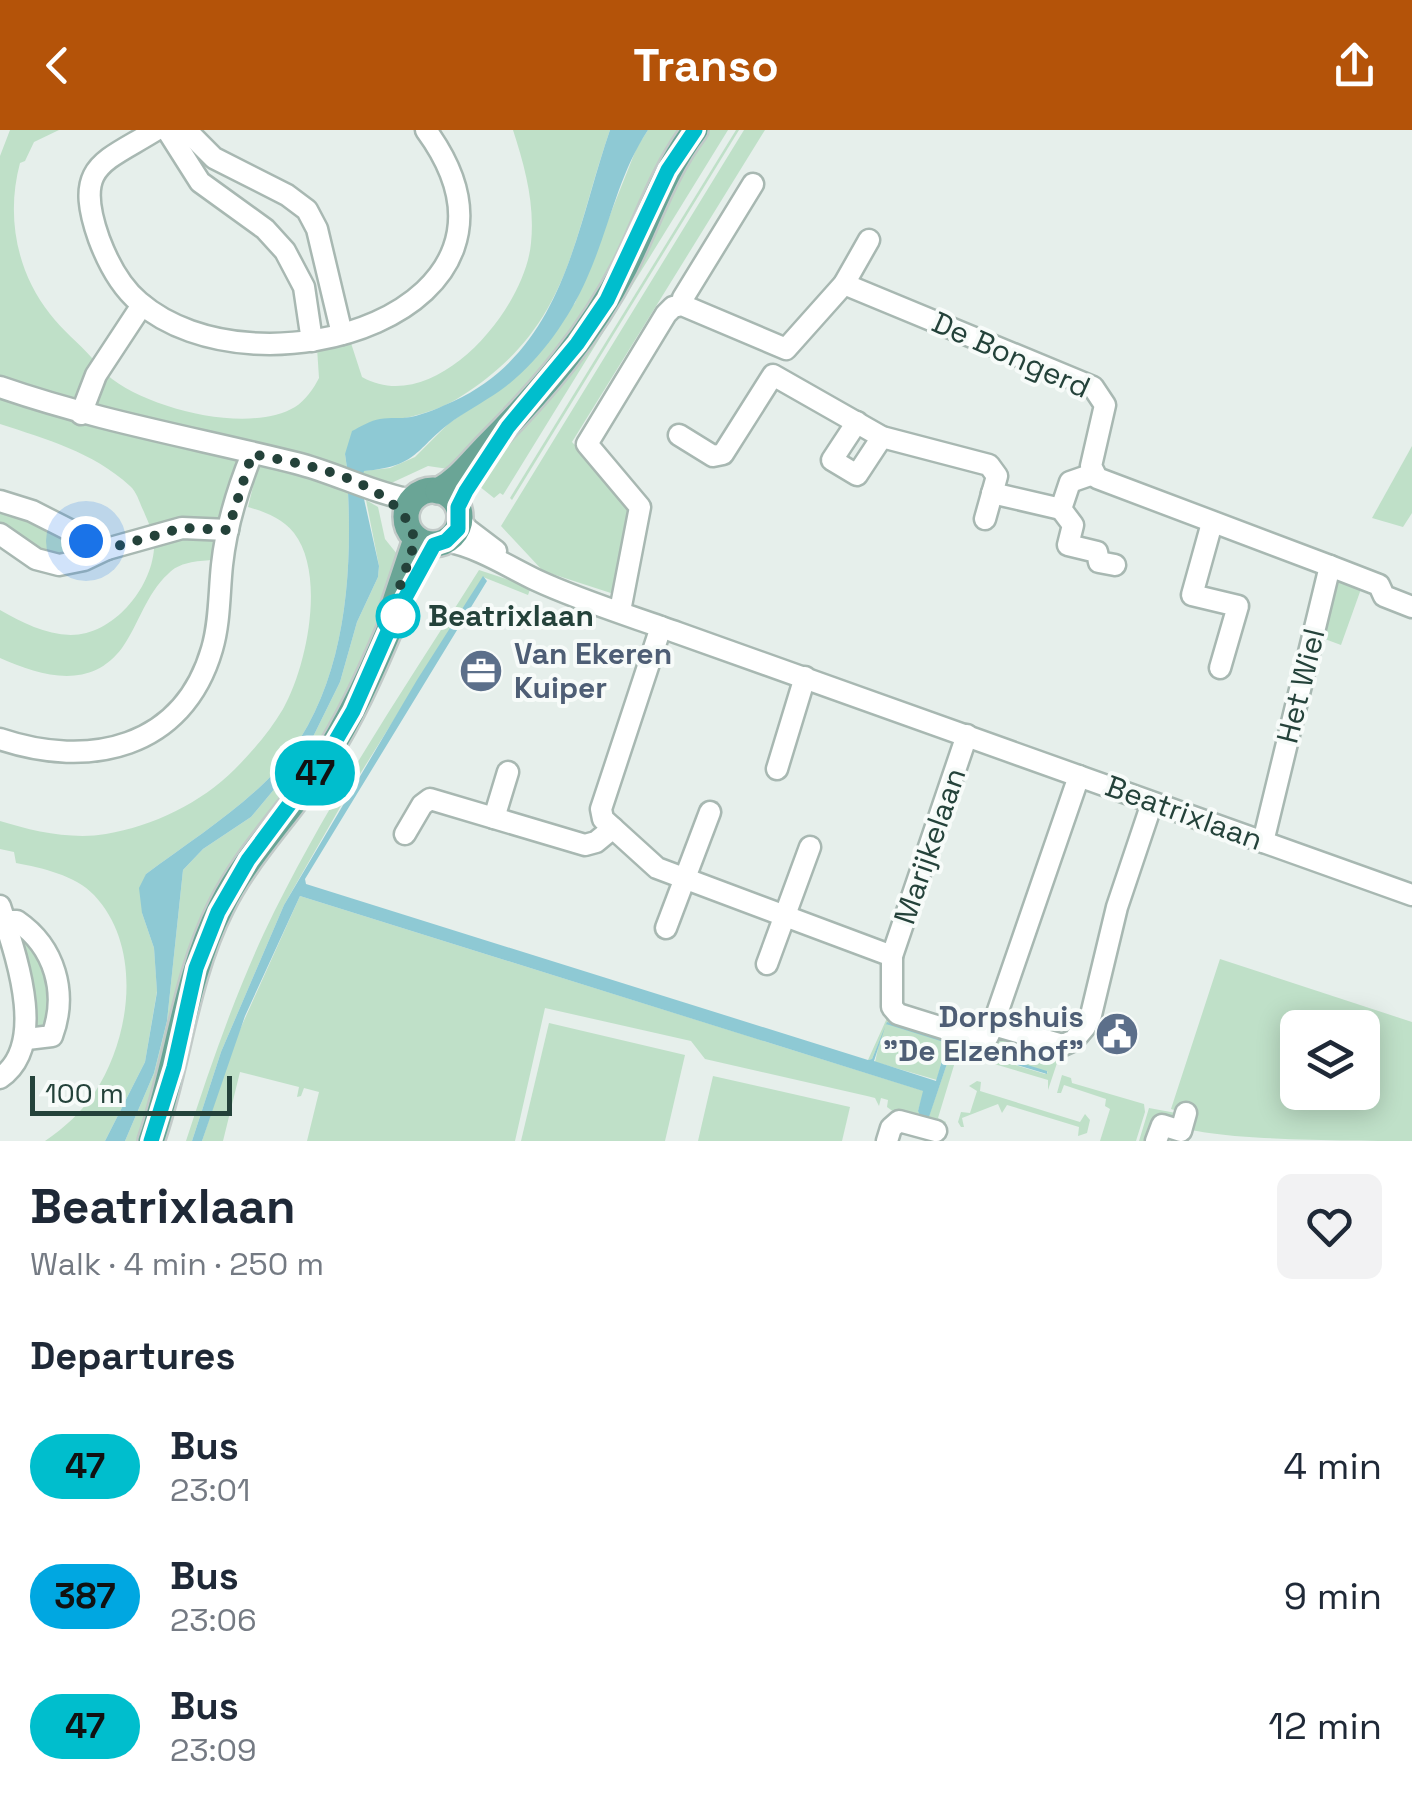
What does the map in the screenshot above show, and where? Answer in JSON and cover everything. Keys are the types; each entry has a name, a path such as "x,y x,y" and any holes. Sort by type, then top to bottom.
{"main road":[{"path":"151,1141 174,1067 196,968 218,912 248,860 332,747 353,711 434,520 577,344 607,300 668,170 695,130"}],"street":[{"path":"156,130 101,162 92,176 94,220 107,258 122,285 142,305 190,330 236,342 312,340 342,334 388,318 430,288 450,256 458,218 456,194 444,158 426,130"},
{"path":"167,130 200,182 265,229 286,251 304,287 312,340"},
{"path":"186,130 214,158 288,194 307,210 317,229 342,334"},
{"path":"682,305 754,184"},
{"path":"679,435 713,456 724,454 782,363 786,349 844,284 868,240"},
{"name":"De Bongerd","path":"844,284 1093,387 1103,398 1105,412 1091,463 1093,474"},
{"path":"81,414 96,376 142,305"},
{"path":"620,611 640,506 587,444 666,314 682,305 786,349"},
{"path":"773,375 882,437 989,464 997,476 985,519"},
{"name":"Beatrixlaan","path":"0,387 81,414 337,475 434,520 458,543 536,580 1412,894"},
{"path":"857,422 832,460 857,475 882,437"},
{"path":"0,739 40,751 95,750 145,735 175,714 197,685 213,648 228,530 252,454"},
{"path":"1061,509 1070,482 1093,474 1212,523 1364,578 1378,584 1384,596 1412,606"},
{"path":"992,493 1061,509 1072,525 1068,545 1097,552 1099,562 1115,565"},
{"path":"0,501 32,512 107,549"},
{"path":"1212,523 1192,594 1238,606 1220,668"},
{"path":"0,534 36,559 59,565 182,528 228,530"},
{"name":"Het Wiel","path":"1263,842 1330,566"},
{"path":"661,627 601,809 603,819 650,864 892,956"},
{"path":"777,769 805,677"},
{"name":"Marijkelaan","path":"968,735 892,956 892,1007 898,1014 978,1039 988,1036 994,1026"},
{"path":"494,818 508,772"},
{"path":"1079,776 994,1026 1063,1045 1074,1040 1085,1027 1117,907 1152,803"},
{"path":"405,834 422,805 430,799 585,845 596,842 613,828"},
{"path":"666,928 710,812"},
{"path":"766,964 810,847"},
{"path":"2,914 36,937 58,980 52,1036 26,1038"},
{"path":"0,1078 20,1060 26,1038 18,975 2,914"},
{"path":"1156,1141 1162,1126 1180,1130 1186,1113"},
{"path":"887,1141 891,1128 899,1121 936,1131"}],"green space":[{"path":"10,130 59,130 34,142 25,161 20,163 14,202 22,261 38,297 55,320 105,373 146,398 198,414 251,418 275,415 306,398 319,378 317,348 350,340 362,377 390,386 418,383 446,370 471,351 512,298 525,270 531,243 528,186 513,130 610,130 562,279 525,342 497,370 455,400 382,425 345,454 347,468 92,412 0,382 0,156"},
{"path":"648,130 686,130 597,305 507,410 503,408 477,438 455,470 428,466 387,485 363,475 363,471 390,468 415,457 448,424 471,408 575,303 637,147"},
{"path":"702,130 728,130 503,495 494,498 479,486 479,480 518,426"},
{"path":"739,130 512,500 510,498"},
{"path":"744,130 765,130 572,442 630,504 617,595 543,571 501,526"},
{"path":"0,394 245,457 228,521 217,522 212,560 172,570 154,591 122,648 109,662 80,675 48,674 0,658 0,610 34,627 61,634 87,633 101,627 137,594 151,564 154,539 130,486 101,464 68,448 0,424"},
{"path":"1412,446 1412,513 1403,527 1372,518"},
{"path":"258,466 315,478 348,492 344,610 325,687 289,755 262,785 146,874 142,913 154,948 157,991 145,1062 105,1141 45,1141 84,1106 107,1070 123,1019 125,966 110,916 94,895 68,877 16,863 14,852 0,849 0,821 80,836 141,825 175,811 222,781 272,725 299,670 310,621 311,596 304,551 294,533 267,513 248,507"},
{"path":"366,500 378,507 385,539 401,559 402,567 342,717 226,884 145,1141 125,1141 154,1073 167,1021 183,870 203,849 251,817 306,751 340,682 357,622 378,577"},
{"path":"0,507 88,550 62,556 32,548 0,528"},
{"path":"479,570 531,587 528,595 483,577 350,790 284,905 221,1052 192,1141 186,1141 242,984 287,886 366,748"},
{"path":"1335,580 1361,589 1341,645 1322,638"},
{"path":"300,896 924,1091 918,1111 929,1116 953,1046 1048,1072 887,1024 946,1042 937,1080 875,1062 880,1040 868,1060 887,1018 1007,1036 1005,1044 1052,1058 1055,1050 1060,1054 1048,1090 1048,1080 967,1056 964,1064 955,1062 938,1118 946,1122 943,1126 898,1115 887,1107 888,1100 881,1098 879,1106 875,1098 705,1059 691,1041 545,1008 515,1141 307,1141 319,1092 304,1088 297,1097 299,1087 240,1072 223,1141 202,1141 233,1045"},
{"path":"20,930 51,974 50,1028 35,1030 16,934"},
{"path":"1220,959 1375,1010 1280,1010 1280,1110 1380,1110 1380,1012 1412,1022 1412,1141 1222,1135 1179,1126 1152,1141 1139,1141 1149,1108 1177,1111 1171,1109"},
{"path":"549,1023 685,1055 665,1141 521,1141"},
{"path":"1062,1075 1071,1078 1072,1083 1144,1104 1136,1141 1100,1141 1110,1109 1105,1106 1106,1099 1064,1085 1061,1093 1057,1093"},
{"path":"713,1076 850,1107 842,1141 698,1141"},
{"path":"981,1082 980,1091 1080,1122 1085,1114 1090,1120 1087,1133 1078,1136 1079,1127 1007,1105 1002,1113 998,1104 962,1118 961,1127 961,1112 970,1113 977,1091 969,1086"}],"water":[{"path":"610,130 648,130 621,184 587,278 552,338 518,376 454,420 407,460 364,471 363,475 347,468 345,454 352,431 377,420 411,417 454,401 491,379 520,351 560,284"},
{"path":"348,492 364,499 379,566 378,577 357,622 340,682 306,751 251,817 203,849 183,870 167,1021 154,1073 125,1141 105,1141 145,1062 157,992 154,948 142,913 139,888 146,874 262,785 289,755 309,722 325,687 344,610"},
{"path":"483,576 487,581 305,879 306,884 868,1060 872,1059 885,1026 874,1061 936,1081 947,1043 887,1022 1047,1074 953,1046 929,1117 921,1117 918,1111 923,1091 300,896 245,1016 202,1141 192,1141 221,1052 284,905"}],"bus line":[{"name":"47","path":"151,1141 174,1067 196,968 231,887 332,747 434,545 446,541 458,529 458,507 466,491 508,427 577,344 607,300 668,170 695,130"}],"place":[{"name":"Beatrixlaan","path":"398,616"},
{"name":"Van Ekeren Kuiper","path":"481,671"},
{"name":"Dorpshuis \"De Elzenhof\"","path":"1117,1034"}],"route":[{"path":"86,541 107,549 182,528 228,530 252,454 300,464 382,495 406,516 416,539 393,620 398,616"}]}
